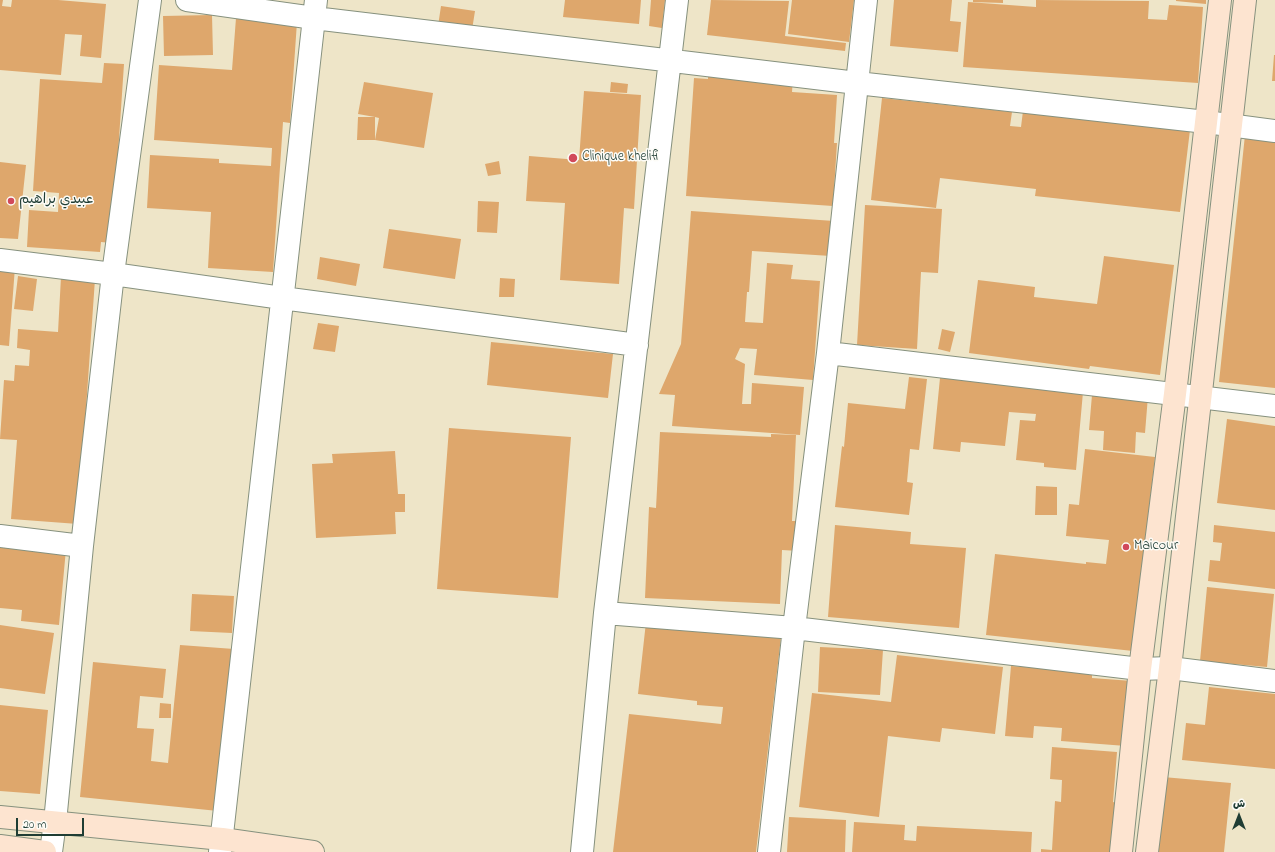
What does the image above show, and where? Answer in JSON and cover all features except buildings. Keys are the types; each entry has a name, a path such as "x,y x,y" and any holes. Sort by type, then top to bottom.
{"street":[{"path":"51,852 82,546 113,274 150,0"},
{"path":"187,0 315,9 671,61 1275,131"},
{"path":"582,852 605,613 677,0"},
{"path":"769,852 794,628 828,353 866,0"},
{"path":"1121,852 1140,669 1175,394 1220,0"},
{"path":"1147,852 1170,668 1245,0"},
{"path":"221,845 315,9"},
{"path":"0,260 637,345"},
{"path":"828,353 1275,406"},
{"path":"0,536 82,546"},
{"path":"605,613 794,628 1140,669 1170,668 1275,681"},
{"path":"0,817 55,822 221,845 313,852"},
{"path":"0,846 45,852"}],"place":[{"name":"Clinique khelifi","path":"573,158"},
{"name":"عبيدي براهيم","path":"11,201"},
{"name":"Maicour","path":"1126,547"}]}
